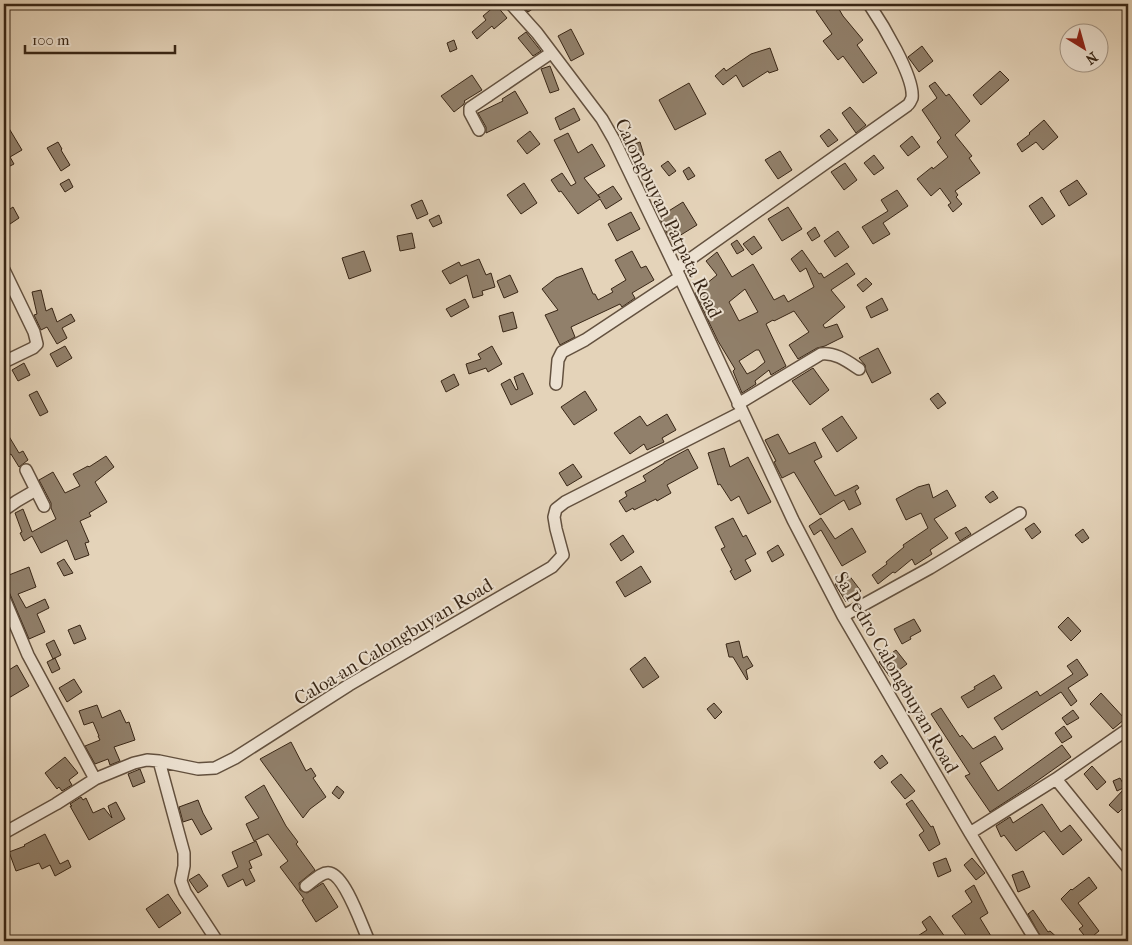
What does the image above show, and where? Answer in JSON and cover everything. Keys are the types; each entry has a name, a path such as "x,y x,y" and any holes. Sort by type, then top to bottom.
{"street":[{"name":"Calongbuyan Patpata Road","path":"512,4 602,119 614,140 740,408"},
{"path":"556,384 558,360 562,352 585,340 908,105 912,98 911,88 905,72 894,47 869,4"},
{"path":"479,130 470,113 470,108 551,53"},
{"path":"4,270 34,332 37,344 33,348 4,362"},
{"path":"740,408 821,354 826,353 840,357 858,369"},
{"name":"Sa Pedro Calongbuyan Road","path":"740,408 793,520 843,616 970,833 1036,941"},
{"name":"Caloa-an Calongbuyan Road","path":"4,833 56,804 95,779 134,763 147,760 159,761 198,769 215,768 235,758 349,685 552,567 563,555 554,518 556,509 565,502 740,408"},
{"path":"26,470 44,506"},
{"path":"4,510 17,500 36,490"},
{"path":"843,616 930,568 1020,514"},
{"path":"4,598 28,655 95,779"},
{"path":"970,833 1056,779 1128,729"},
{"path":"159,761 184,853 181,881 217,941"},
{"path":"1056,779 1128,868"},
{"path":"306,886 325,874 330,873 335,876 347,890 369,941"}],"building":[{"path":"521,4 540,4 528,12"},
{"path":"827,4 836,4 843,16 863,40 857,45 877,73 863,83 843,56 838,60 823,41 832,34 816,11"},
{"path":"496,5 507,18 494,29 492,26 477,39 472,32 486,20 483,16"},
{"path":"571,29 584,54 571,61 558,36"},
{"path":"526,32 541,51 533,56 518,38"},
{"path":"454,40 457,49 450,52 447,43"},
{"path":"922,46 933,61 919,72 908,57"},
{"path":"770,48 778,70 769,73 768,71 743,87 736,75 723,85 715,76 724,68 726,71 751,54"},
{"path":"550,66 559,90 550,93 541,69"},
{"path":"1000,71 1009,80 981,105 973,95"},
{"path":"472,75 482,90 464,101 463,105 454,112 441,96"},
{"path":"935,82 946,96 949,94 970,121 955,135 972,156 969,158 980,173 955,191 958,195 956,197 962,204 953,212 948,205 951,203 940,188 931,196 917,179 948,157 937,142 941,138 922,110 937,98 929,86"},
{"path":"689,83 706,114 675,130 659,100"},
{"path":"515,91 528,113 486,133 486,127 478,113 503,101 502,99"},
{"path":"850,107 866,125 856,133 842,113"},
{"path":"574,108 580,120 560,130 555,118"},
{"path":"4,120 22,150 10,157 14,164 4,169"},
{"path":"1044,120 1058,137 1043,150 1036,142 1022,152 1017,144"},
{"path":"829,129 838,140 828,147 820,136"},
{"path":"530,131 540,144 527,154 517,141"},
{"path":"568,133 578,153 592,144 605,166 584,178 600,198 598,195 613,186 622,199 606,209 600,199 578,214 561,191 559,192 551,180 562,173 571,186 576,183 554,140"},
{"path":"912,136 920,147 908,156 900,146"},
{"path":"58,142 70,165 61,171 47,148"},
{"path":"640,142 644,155 636,158 632,145"},
{"path":"780,151 792,170 778,179 765,160"},
{"path":"874,155 884,168 874,175 864,163"},
{"path":"668,161 676,171 669,176 661,166"},
{"path":"845,163 857,180 844,190 831,172"},
{"path":"689,167 695,176 688,180 683,171"},
{"path":"69,179 73,187 65,192 60,184"},
{"path":"1077,180 1087,194 1069,206 1060,191"},
{"path":"524,183 537,203 521,214 507,195"},
{"path":"897,190 908,206 883,223 890,234 873,244 862,227 888,211 881,200"},
{"path":"1042,197 1055,216 1042,225 1029,206"},
{"path":"422,200 428,214 417,219 411,205"},
{"path":"683,202 697,225 671,241 659,217"},
{"path":"13,207 19,218 10,224 4,213"},
{"path":"788,207 802,229 782,241 768,219"},
{"path":"631,212 640,229 617,241 608,224"},
{"path":"439,215 442,223 433,227 429,220"},
{"path":"815,227 820,236 812,241 807,233"},
{"path":"838,231 849,247 835,257 824,241"},
{"path":"412,233 415,248 400,251 397,236"},
{"path":"754,236 762,248 752,255 743,244"},
{"path":"737,240 744,250 737,254 731,244"},
{"path":"802,250 824,278 847,263 855,274 831,290 845,307 823,325 825,328 837,324 843,337 817,348 798,359 789,345 809,332 794,311 773,320 766,324 786,366 771,375 769,370 755,381 756,384 742,393 733,371 735,369 718,341 695,293 717,275 706,261 717,252 732,277 753,264 774,300 784,295 788,302 814,287 806,268 800,272 791,259","holes":["745,289 758,312 739,321 729,302","759,350 765,362 747,374 739,361"]},
{"path":"364,251 371,271 349,279 342,258"},
{"path":"632,251 641,268 646,266 654,280 632,293 635,298 622,307 620,304 571,327 575,337 560,345 545,315 558,310 542,289 556,278 582,268 593,294 595,294 598,300 613,292 611,289 626,280 615,260"},
{"path":"479,259 486,275 491,273 495,287 482,291 483,295 473,298 467,275 450,284 442,271 459,262 461,266"},
{"path":"510,275 518,292 504,298 497,281"},
{"path":"866,278 872,284 863,292 857,285"},
{"path":"41,290 46,311 52,308 57,322 71,314 75,321 62,328 67,338 57,344 47,327 41,330 34,315 37,314 32,292"},
{"path":"882,298 888,310 871,318 866,307"},
{"path":"465,299 469,307 451,317 446,309"},
{"path":"513,312 517,328 503,332 499,316"},
{"path":"65,346 72,358 57,367 50,354"},
{"path":"492,346 502,364 488,372 486,368 469,374 466,364 481,359 478,354"},
{"path":"878,348 891,373 872,383 865,365 859,358"},
{"path":"24,363 30,375 18,381 12,370"},
{"path":"813,368 829,390 810,405 792,381"},
{"path":"523,373 533,394 511,405 501,384 510,379 516,390 518,389 514,377"},
{"path":"454,374 459,385 446,392 441,381"},
{"path":"37,391 48,412 40,416 29,395"},
{"path":"585,391 597,410 574,425 561,407"},
{"path":"938,393 946,403 938,409 930,399"},
{"path":"667,414 676,430 662,438 664,442 647,450 644,444 630,454 614,433 640,416 647,426"},
{"path":"842,416 857,438 837,452 822,429"},
{"path":"4,428 19,453 23,451 28,460 19,467 11,454 4,459"},
{"path":"778,434 789,454 815,442 822,457 814,461 835,496 857,485 859,488 855,491 861,504 849,510 844,500 820,515 794,472 782,478 765,440"},
{"path":"724,448 730,467 748,457 771,502 748,514 739,496 731,501 720,484 718,485 708,453"},
{"path":"688,449 698,468 667,485 671,493 657,501 656,499 626,512 619,501 627,496 625,492 646,481 643,476"},
{"path":"106,456 114,467 95,482 107,502 89,513 91,516 80,521 89,542 85,543 89,555 75,560 67,540 41,553 32,536 24,541 15,513 23,509 32,532 56,519 51,503 39,480 53,472 65,493 80,486 73,474 89,467"},
{"path":"573,464 582,477 567,486 559,473"},
{"path":"929,484 933,498 947,490 956,506 934,519 948,538 930,550 932,554 915,565 912,559 878,584 872,575 887,564 886,562 904,547 903,545 928,528 921,513 906,520 896,499 918,487"},
{"path":"993,491 998,498 990,503 985,497"},
{"path":"733,518 743,537 746,535 756,554 745,560 751,571 735,580 721,549 725,547 715,527"},
{"path":"821,518 835,539 852,528 866,552 842,566 821,530 814,535 809,526"},
{"path":"1034,523 1041,532 1032,539 1025,529"},
{"path":"966,527 971,534 960,541 955,533"},
{"path":"1083,529 1089,538 1082,543 1075,535"},
{"path":"623,535 634,552 621,561 610,544"},
{"path":"778,545 784,555 772,562 767,552"},
{"path":"64,559 73,573 64,576 57,563"},
{"path":"641,566 651,582 625,597 616,582"},
{"path":"29,567 36,587 18,594 26,608 45,599 49,608 37,614 45,632 29,639 4,577"},
{"path":"848,574 861,591 846,602 835,584"},
{"path":"1068,617 1081,631 1071,641 1058,627"},
{"path":"914,619 921,631 902,644 894,629"},
{"path":"80,625 86,639 74,644 68,630"},
{"path":"54,640 61,655 53,659 46,644"},
{"path":"739,641 743,658 747,656 753,666 746,670 747,680 733,657 729,657 726,644"},
{"path":"896,650 907,664 890,677 879,662"},
{"path":"645,657 659,677 643,688 630,669"},
{"path":"55,658 60,669 52,673 47,662"},
{"path":"1077,659 1088,675 1068,688 1077,701 1071,706 1061,692 1002,730 994,718 1037,691 1040,696 1073,674 1067,666"},
{"path":"17,665 29,686 7,699 4,694 4,673"},
{"path":"994,675 1002,688 968,708 961,697"},
{"path":"74,679 82,692 67,702 59,688"},
{"path":"1101,693 1125,719 1113,729 1090,704"},
{"path":"714,703 722,712 715,719 707,709"},
{"path":"97,705 102,718 120,710 126,723 129,722 135,740 114,747 120,761 110,765 108,759 95,764 85,746 100,740 93,722 84,725 79,711"},
{"path":"941,708 960,737 962,735 973,749 995,736 1003,749 980,763 998,791 1062,745 1071,757 990,812 965,776 970,774 931,714"},
{"path":"1073,710 1079,718 1067,725 1062,718"},
{"path":"1064,726 1072,737 1062,743 1055,733"},
{"path":"291,742 306,771 311,768 316,776 313,778 326,797 310,809 303,818 260,759"},
{"path":"882,755 888,763 880,769 874,762"},
{"path":"65,757 78,773 69,780 72,785 62,791 59,787 57,789 45,773"},
{"path":"1092,766 1106,782 1097,790 1084,774"},
{"path":"140,769 145,782 133,787 128,774"},
{"path":"901,774 915,791 905,799 891,782"},
{"path":"1120,778 1125,787 1117,791 1113,781"},
{"path":"264,785 286,826 298,842 296,844 315,870 299,883 300,890 307,893 323,883 338,907 316,922 302,900 304,899 280,867 288,861 268,834 254,841 246,824 259,818 245,797"},
{"path":"337,786 344,792 339,799 332,793"},
{"path":"1124,789 1128,795 1128,803 1118,813 1109,805"},
{"path":"81,797 83,800 86,798 93,813 104,808 112,818 108,806 116,802 125,819 89,840 70,806 72,806 70,804"},
{"path":"198,800 212,829 201,835 192,819 183,822 179,807"},
{"path":"912,800 931,827 933,826 940,844 929,851 919,835 924,831 906,804"},
{"path":"1042,804 1061,832 1070,825 1082,840 1063,855 1044,831 1016,851 1004,835 1001,837 996,826 1010,817 1013,823"},
{"path":"45,834 60,864 68,860 71,867 55,876 50,865 42,869 39,863 16,871 9,852 25,846"},
{"path":"256,841 262,855 249,861 252,868 249,869 255,881 246,886 243,879 228,887 222,875 238,867 232,852"},
{"path":"946,858 951,871 938,877 933,863"},
{"path":"972,858 985,873 976,880 964,865"},
{"path":"1023,871 1030,887 1018,892 1012,875"},
{"path":"199,874 208,886 198,893 189,880"},
{"path":"1089,877 1097,888 1078,903 1099,931 1088,940 1079,929 1083,926 1061,899 1071,889"},
{"path":"974,885 988,913 980,918 994,941 970,941 952,916 972,902 965,891"},
{"path":"168,894 181,913 159,928 146,909"},
{"path":"1033,910 1048,932 1050,931 1061,941 1043,941 1028,914"},
{"path":"930,916 948,941 910,941 927,930 922,922"}]}
